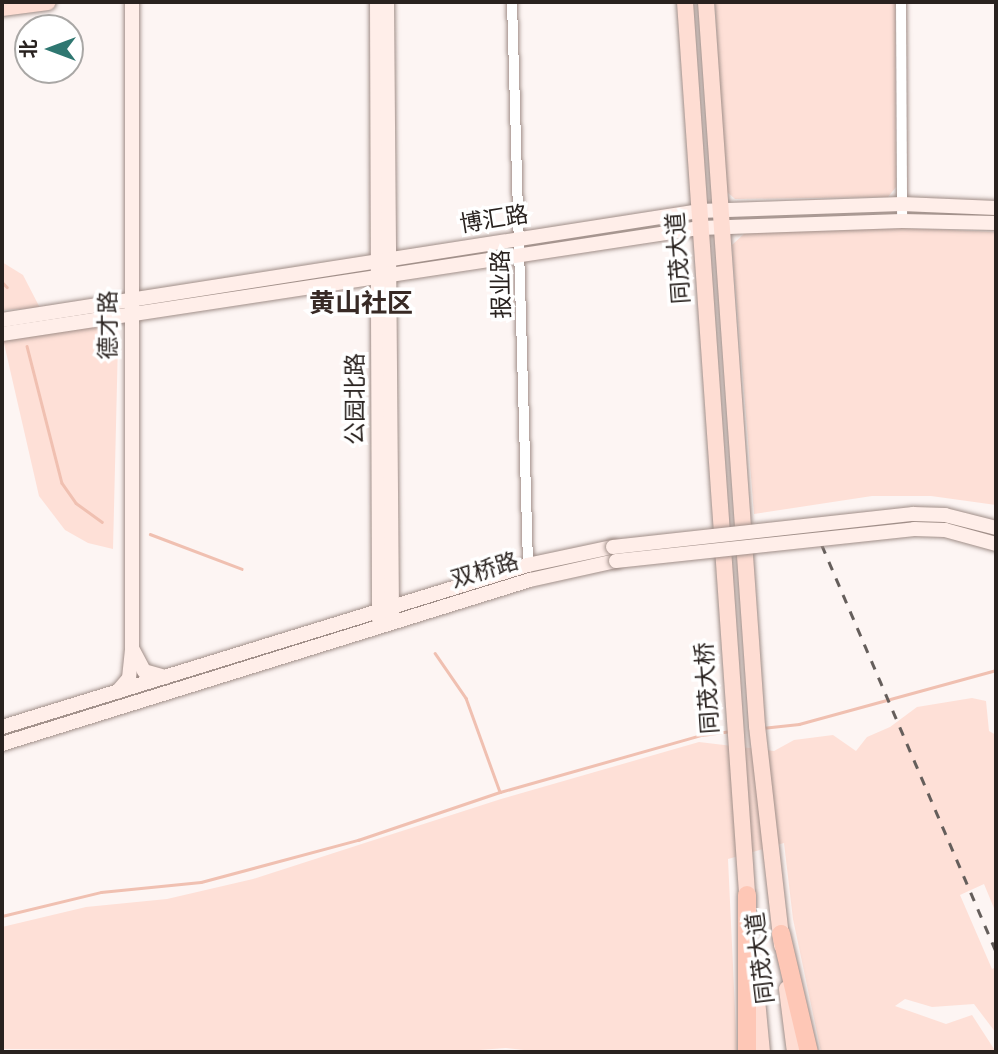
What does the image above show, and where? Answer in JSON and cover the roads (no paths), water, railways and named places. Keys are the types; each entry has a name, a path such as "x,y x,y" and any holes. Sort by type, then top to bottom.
{"highway":[{"path":"747,895 747,1052"},
{"path":"781,934 809,1052"}],"main road":[{"path":"2,8 48,2"},
{"name":"德才路","path":"117,692 129,678 132,649 132,2"},
{"name":"公园北路","path":"377,2 384,276 385,618"},
{"name":"公园北路","path":"383,260 387,2"},
{"name":"同茂大道","path":"685,2 719,511"},
{"name":"同茂大道","path":"706,2 718,218 741,510"},
{"name":"博汇路","path":"2,334 383,260 520,239 718,218 902,204 996,208"},
{"name":"博汇路","path":"718,218 996,223"},
{"name":"博汇路","path":"2,320 384,276 521,254 699,220"},
{"name":"同茂大桥","path":"741,510 757,726 772,859"},
{"name":"同茂大桥","path":"719,511 744,862"},
{"name":"双桥路","path":"2,744 441,600 528,565 913,514 945,515 996,528"},
{"name":"双桥路","path":"441,600 530,580 615,554 914,529 945,530 996,544"},
{"path":"132,649 144,671 168,677"},
{"name":"双桥路","path":"2,727 168,677 261,658"},
{"name":"同茂大道","path":"772,859 795,1052"},
{"name":"同茂大道","path":"744,862 762,1052"}],"street":[{"name":"报业路","path":"512,2 528,565"},
{"path":"901,4 902,221"}],"waterway":[{"path":"2,282 7,287"},
{"path":"27,346 62,483 76,503 102,522"},
{"path":"150,534 242,569"},
{"path":"435,653 466,698 500,792"},
{"path":"762,728 799,724 996,670"},
{"path":"2,916 101,892 201,882 358,840 500,792 702,735 731,731"}],"railway":[{"path":"822,545 996,950"}],"district":[{"name":"黄山社区","path":"361,305"}]}
